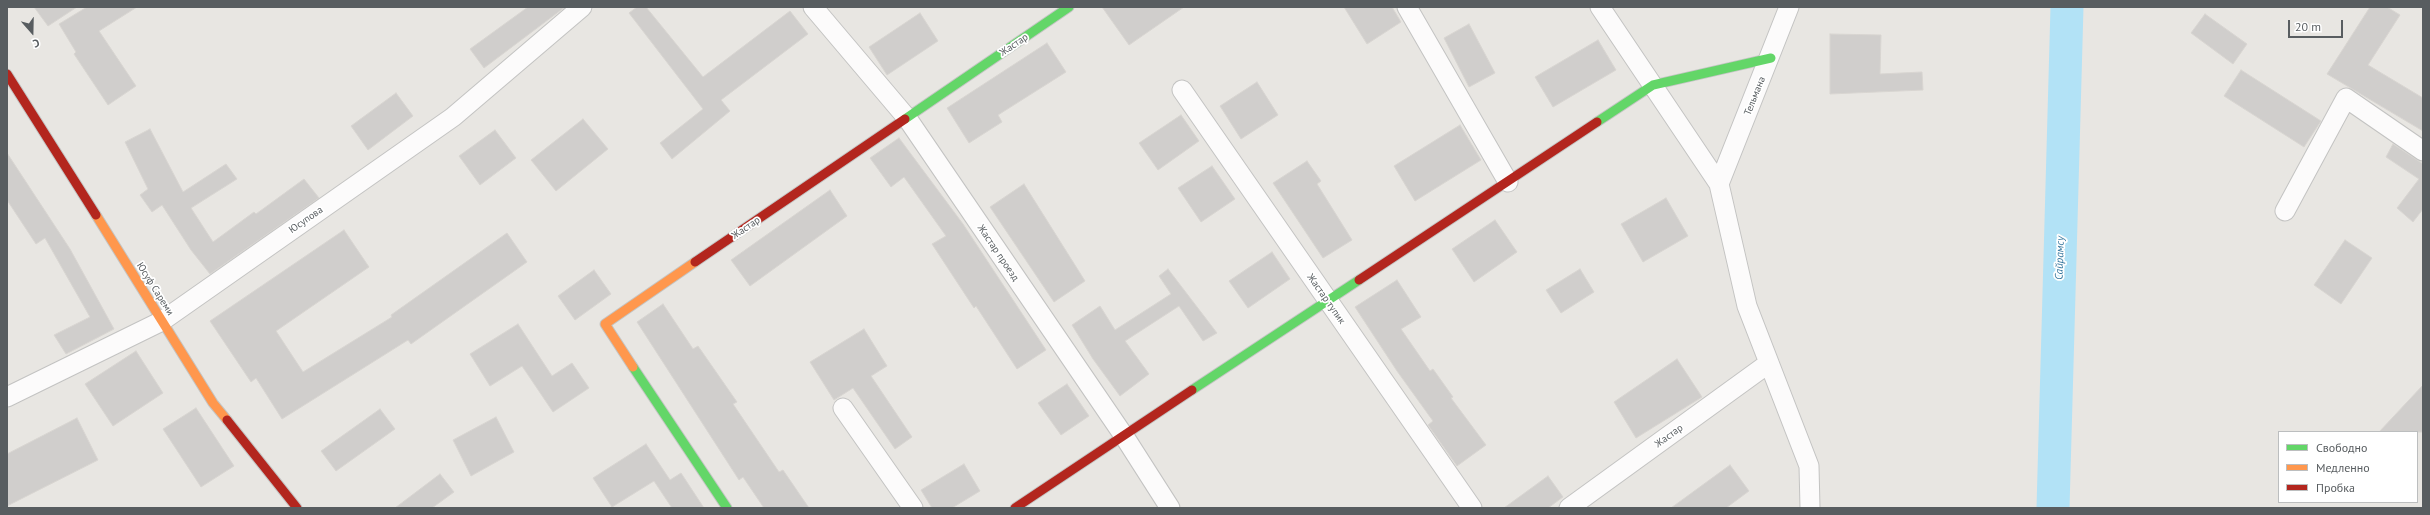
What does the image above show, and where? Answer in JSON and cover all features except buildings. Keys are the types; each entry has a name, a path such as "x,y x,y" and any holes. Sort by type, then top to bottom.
{"street":[{"name":"Юсупова","path":"7,397 162,321 453,118 582,7"},
{"name":"Жастар проезд","path":"813,7 907,118 1124,436 1170,508"},
{"name":"Жастар","path":"727,508 605,324 1069,7"},
{"path":"1407,7 1508,182"},
{"path":"1600,7 1719,184 1747,306 1809,466 1810,508"},
{"name":"Тельмана","path":"1719,184 1771,58 1789,7"},
{"path":"1016,508 1653,85 1771,58"},
{"name":"Юсуф Сареми","path":"7,74 213,403 297,508"},
{"name":"Жастар тупик","path":"1182,90 1472,508"},
{"path":"2285,211 2346,98 2423,151"},
{"name":"Жастар","path":"1569,508 1769,364"},
{"path":"843,408 913,508"}],"waterway":[{"name":"Сайрамсу","path":"2053,508 2067,7"}],"traffic: fast":[{"path":"905,119 1069,7"},
{"path":"1597,122 1653,85 1771,58"},
{"path":"1192,390 1359,280"},
{"path":"633,367 727,508"}],"traffic: slow":[{"path":"96,215 213,403 227,420"},
{"path":"633,367 605,324 695,262"}],"traffic: jam":[{"path":"7,74 96,215"},
{"path":"695,262 905,119"},
{"path":"1359,280 1597,122"},
{"path":"1015,508 1192,390"},
{"path":"227,420 297,508"}]}
